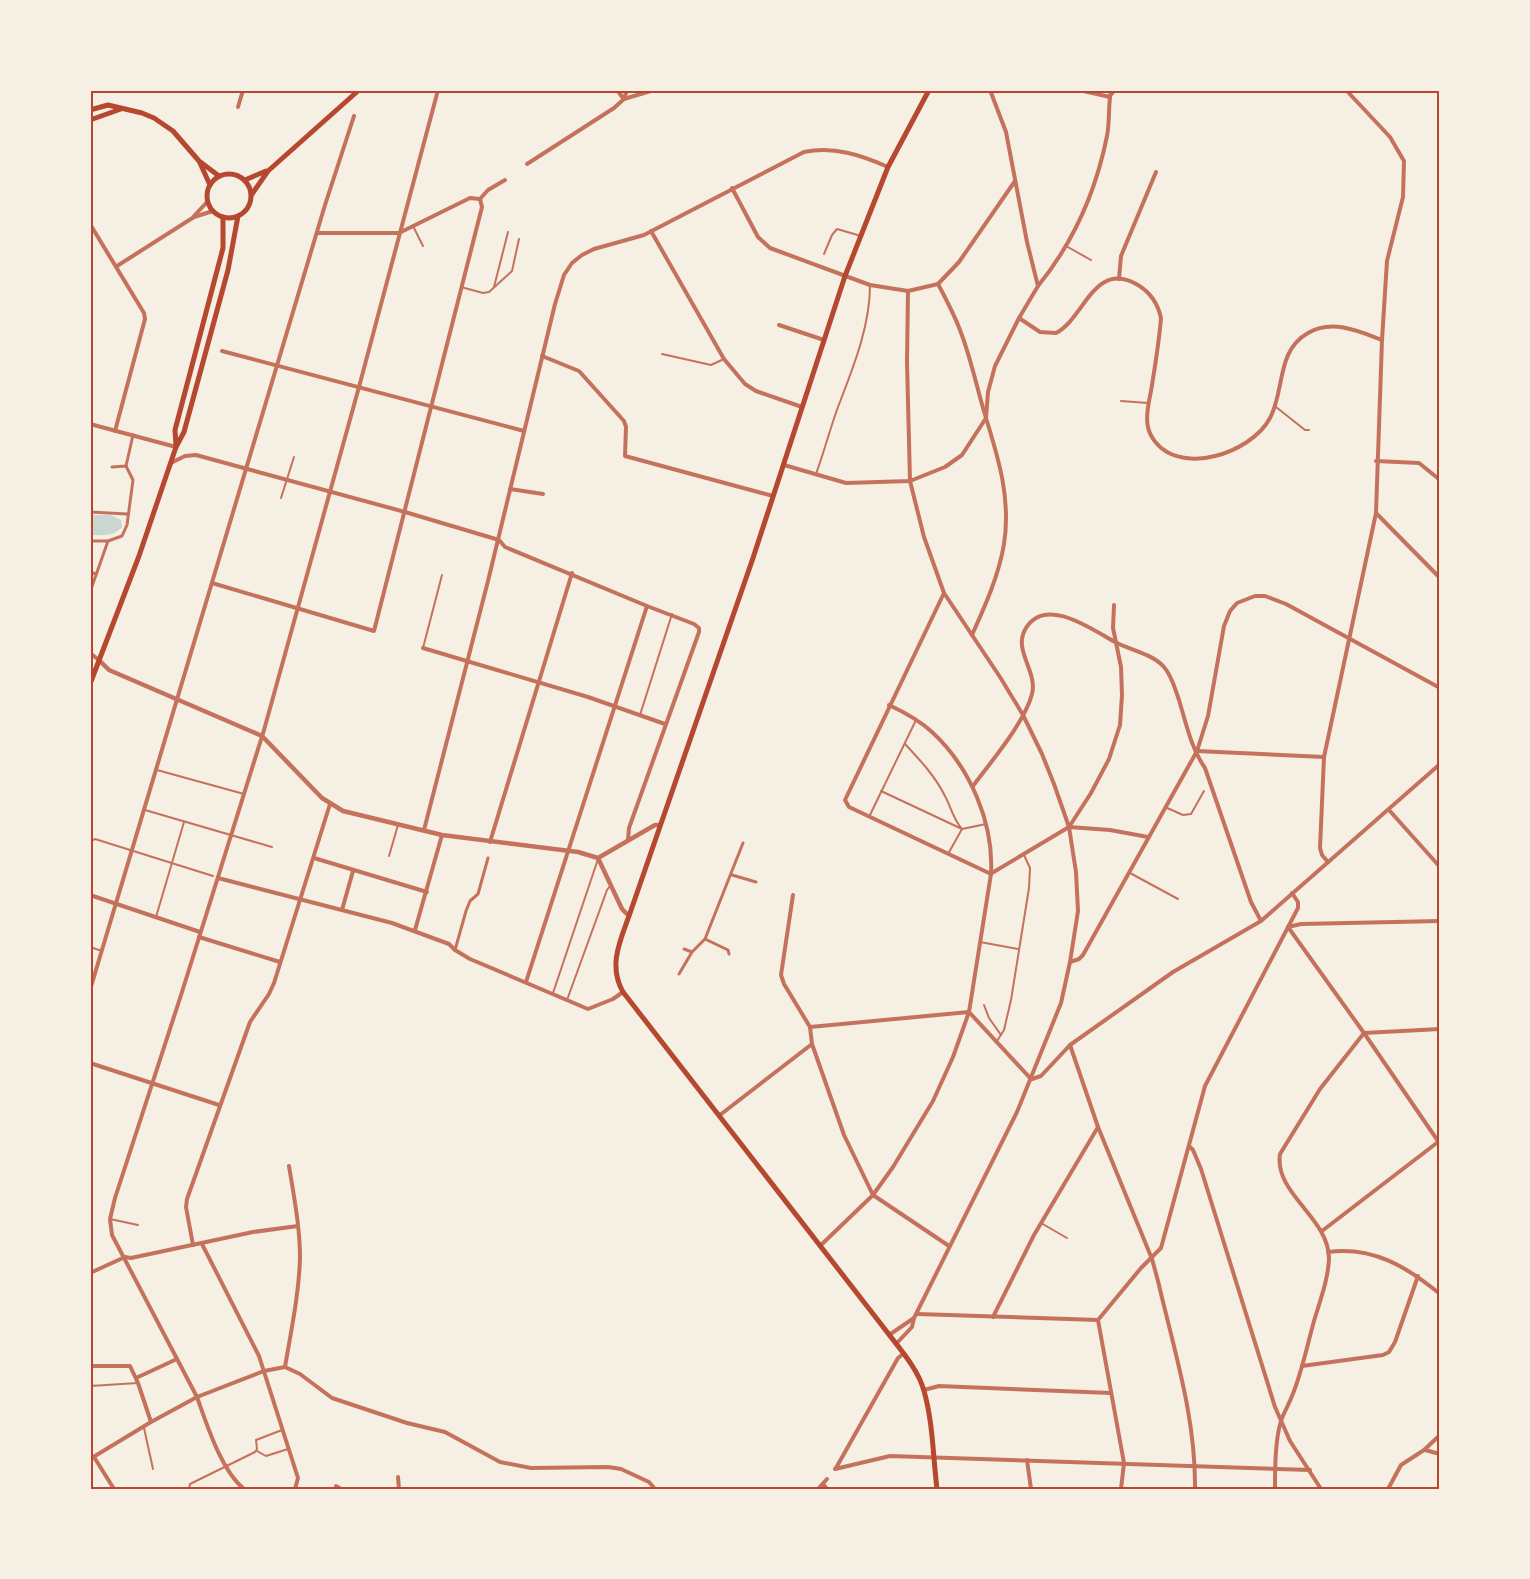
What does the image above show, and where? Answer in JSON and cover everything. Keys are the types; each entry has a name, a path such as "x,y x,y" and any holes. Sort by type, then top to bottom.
{"main road":[{"path":"199,161 210,185 208,201 213,211 224,217 238,216 248,208 252,194 268,171 359,90"},
{"path":"929,90 888,166 845,276 774,496 615,960 618,981 623,992 903,1354 924,1390 937,1489"},
{"path":"90,110 108,105 148,115 173,131 199,161 219,176"},
{"path":"90,120 121,109"},
{"path":"245,180 268,171"},
{"path":"210,185 219,176 234,174 245,180 252,194"},
{"path":"90,689 137,563 176,447 184,432 228,270 238,216"},
{"path":"176,447 175,430 223,248 224,217"}],"street":[{"path":"238,107 243,90"},
{"path":"241,1488 226,1466 206,1423 197,1396 112,1235 110,1219 262,736 359,387 438,90"},
{"path":"617,90 624,99"},
{"path":"624,99 627,90"},
{"path":"527,164 614,108 624,99 654,90"},
{"path":"990,90 1006,132 1027,242 1038,286"},
{"path":"1079,90 1110,96"},
{"path":"784,465 846,483 910,481 945,467 962,455 986,418 988,392 995,366 1019,318 1038,286 1053,268 1085,207 1099,169 1107,134 1111,90"},
{"path":"1328,862 1320,848 1324,757 1376,513 1387,261 1403,197 1404,161 1390,136 1346,90"},
{"path":"90,990 316,233 354,116"},
{"path":"424,830 499,540 542,357 564,275 572,263 594,249 651,231 795,155 812,150 851,153 888,166"},
{"path":"1119,279 1122,256 1156,172"},
{"path":"480,199 488,190 505,180"},
{"path":"732,188 764,244 870,285 908,291 939,284 959,262 1015,181"},
{"path":"316,233 399,233 470,198 480,199"},
{"path":"212,583 374,631 482,207 480,199"},
{"path":"194,217 208,201"},
{"path":"117,266 194,217 213,211"},
{"path":"90,224 117,266 144,313 145,319 115,431"},
{"path":"651,231 724,359 744,384 756,391 802,407"},
{"path":"1019,318 1040,332 1056,333 1069,323 1100,284 1119,279 1130,281 1141,287 1151,295 1159,307 1161,318 1149,403 1148,428 1161,448 1172,455 1197,459 1223,454 1246,442 1264,427 1275,406 1288,354 1306,334 1316,329 1333,326 1347,328 1382,340"},
{"path":"939,284 960,330 976,377 995,443 1006,496 1004,544 990,590 972,636"},
{"path":"896,1344 912,1327 915,1316 1017,1112 1031,1079 1061,1003 1078,912 1076,872 1069,827 1054,784 1023,715 944,593 924,537 910,481 908,291"},
{"path":"779,325 824,340"},
{"path":"222,351 524,431"},
{"path":"542,357 579,371 624,421 626,427 625,456 774,496"},
{"path":"90,424 176,447"},
{"path":"90,541 108,541 122,537 127,525 133,480 126,466 133,435"},
{"path":"171,463 185,456 196,455 499,540 505,547 647,606 672,614 699,628 629,828 628,841"},
{"path":"1377,461 1419,463 1440,480"},
{"path":"112,467 126,466"},
{"path":"510,489 543,494"},
{"path":"90,512 128,514"},
{"path":"1376,513 1440,578"},
{"path":"90,591 108,541"},
{"path":"90,572 96,574"},
{"path":"490,842 572,573"},
{"path":"944,593 846,795 847,805 991,874"},
{"path":"1070,962 1083,955 1197,753 1208,716 1224,626 1230,611 1237,603 1255,596 1265,596 1286,604 1440,688"},
{"path":"991,874 1069,827 1109,759 1120,725 1121,667 1113,628 1114,604"},
{"path":"526,982 647,606"},
{"path":"973,786 1023,715 1032,693 1033,681 1021,646 1025,628 1034,620 1045,615 1064,615 1163,665 1173,681 1197,753 1206,768 1251,902 1261,921"},
{"path":"423,648 468,660 665,724"},
{"path":"90,653 110,670 262,736 330,804 343,811 442,835 568,850 598,858 655,825 660,825"},
{"path":"820,1246 873,1195 933,1101 953,1057 969,1012 991,874 991,853 986,824 973,786 951,754 932,732 889,705"},
{"path":"1197,753 1324,757"},
{"path":"1031,1079 1041,1076 1070,1045 1173,972 1261,921 1440,764"},
{"path":"193,1245 186,1207 187,1199 250,1022 269,994 330,804"},
{"path":"1389,810 1440,867"},
{"path":"1069,827 1110,830 1148,837"},
{"path":"415,930 442,835"},
{"path":"679,974 692,952 705,939 743,843"},
{"path":"314,858 427,892"},
{"path":"455,950 466,911 470,901 478,894 488,858"},
{"path":"598,858 622,909 629,915"},
{"path":"342,910 353,871"},
{"path":"732,875 756,882"},
{"path":"216,877 415,930 449,944 471,959 588,1009 613,999 623,992"},
{"path":"1121,1489 1124,1463 1098,1320 1141,1268 1161,1248 1205,1086 1298,908 1298,902 1292,893"},
{"path":"90,895 280,962"},
{"path":"793,895 781,975 810,1027 812,1044 844,1135 873,1195 949,1246"},
{"path":"1288,927 1301,924 1440,921"},
{"path":"1288,927 1439,1142 1322,1231"},
{"path":"705,939 728,950 729,954"},
{"path":"684,949 692,952"},
{"path":"969,1012 1031,1079"},
{"path":"810,1027 969,1012"},
{"path":"1275,1489 1275,1468 1281,1422 1302,1366 1326,1278 1328,1252 1322,1231 1283,1178 1279,1162 1280,1154 1320,1089 1364,1033 1440,1029"},
{"path":"720,1115 812,1044"},
{"path":"1070,1045 1098,1127 1152,1259 1183,1383 1193,1434 1195,1489"},
{"path":"90,1063 219,1105"},
{"path":"993,1317 1041,1223 1098,1127"},
{"path":"1190,1147 1204,1178 1281,1422 1290,1441 1321,1489"},
{"path":"285,1367 300,1258 298,1226 289,1166"},
{"path":"90,1273 125,1257 131,1258 253,1232 298,1226"},
{"path":"202,1244 250,1338 264,1371 298,1478 295,1489"},
{"path":"1328,1252 1347,1251 1371,1255 1409,1270 1440,1294"},
{"path":"1302,1366 1389,1352 1395,1342 1418,1276"},
{"path":"889,1335 915,1316 1098,1320"},
{"path":"903,1354 898,1358 835,1469 890,1456 933,1456 1310,1470"},
{"path":"137,1380 177,1359"},
{"path":"90,1366 130,1366 151,1422"},
{"path":"114,1489 92,1458 197,1396 264,1371 285,1367 300,1374 332,1398 406,1423 445,1432 500,1462 531,1468 608,1467 621,1469 649,1482 655,1489"},
{"path":"924,1390 939,1386 1111,1392"},
{"path":"1388,1489 1401,1465 1424,1450 1440,1435"},
{"path":"1424,1450 1440,1454"},
{"path":"1027,1460 1031,1489"},
{"path":"399,1478 399,1489"},
{"path":"818,1489 827,1479"},
{"path":"823,1484 826,1489"}],"lane":[{"path":"1110,96 1116,90"},
{"path":"412,226 423,246"},
{"path":"824,254 837,229 861,236"},
{"path":"494,288 508,232"},
{"path":"461,287 483,294 494,288 512,271 519,239"},
{"path":"1066,246 1090,260"},
{"path":"816,474 853,369 867,317 870,285"},
{"path":"662,354 711,364 724,359"},
{"path":"1121,401 1149,403"},
{"path":"1275,406 1305,430 1310,430"},
{"path":"281,498 294,456"},
{"path":"423,648 442,575"},
{"path":"640,715 672,614"},
{"path":"869,817 916,720"},
{"path":"905,744 935,779 946,797 956,823 962,829"},
{"path":"156,770 244,794"},
{"path":"881,791 962,829 986,824"},
{"path":"1165,807 1183,815 1191,814 1204,791"},
{"path":"144,810 272,847"},
{"path":"156,917 184,822"},
{"path":"389,856 398,825"},
{"path":"948,854 962,829"},
{"path":"90,842 95,839 216,877"},
{"path":"997,1041 1001,1035 1011,1000 1029,888 1030,868 1024,855"},
{"path":"553,993 598,858"},
{"path":"1128,872 1178,899"},
{"path":"567,1000 610,886"},
{"path":"980,942 1018,949"},
{"path":"90,947 102,951"},
{"path":"984,1005 989,1018 1001,1035"},
{"path":"110,1219 138,1225"},
{"path":"1041,1223 1067,1238"},
{"path":"90,1386 137,1380"},
{"path":"144,1426 153,1469"},
{"path":"256,1451 256,1440 282,1430"},
{"path":"256,1451 266,1456 288,1449"},
{"path":"189,1489 190,1484 256,1451"}],"shaded area":[{"path":"90,515 111,515 121,520 122,527 112,534 90,535"}]}
